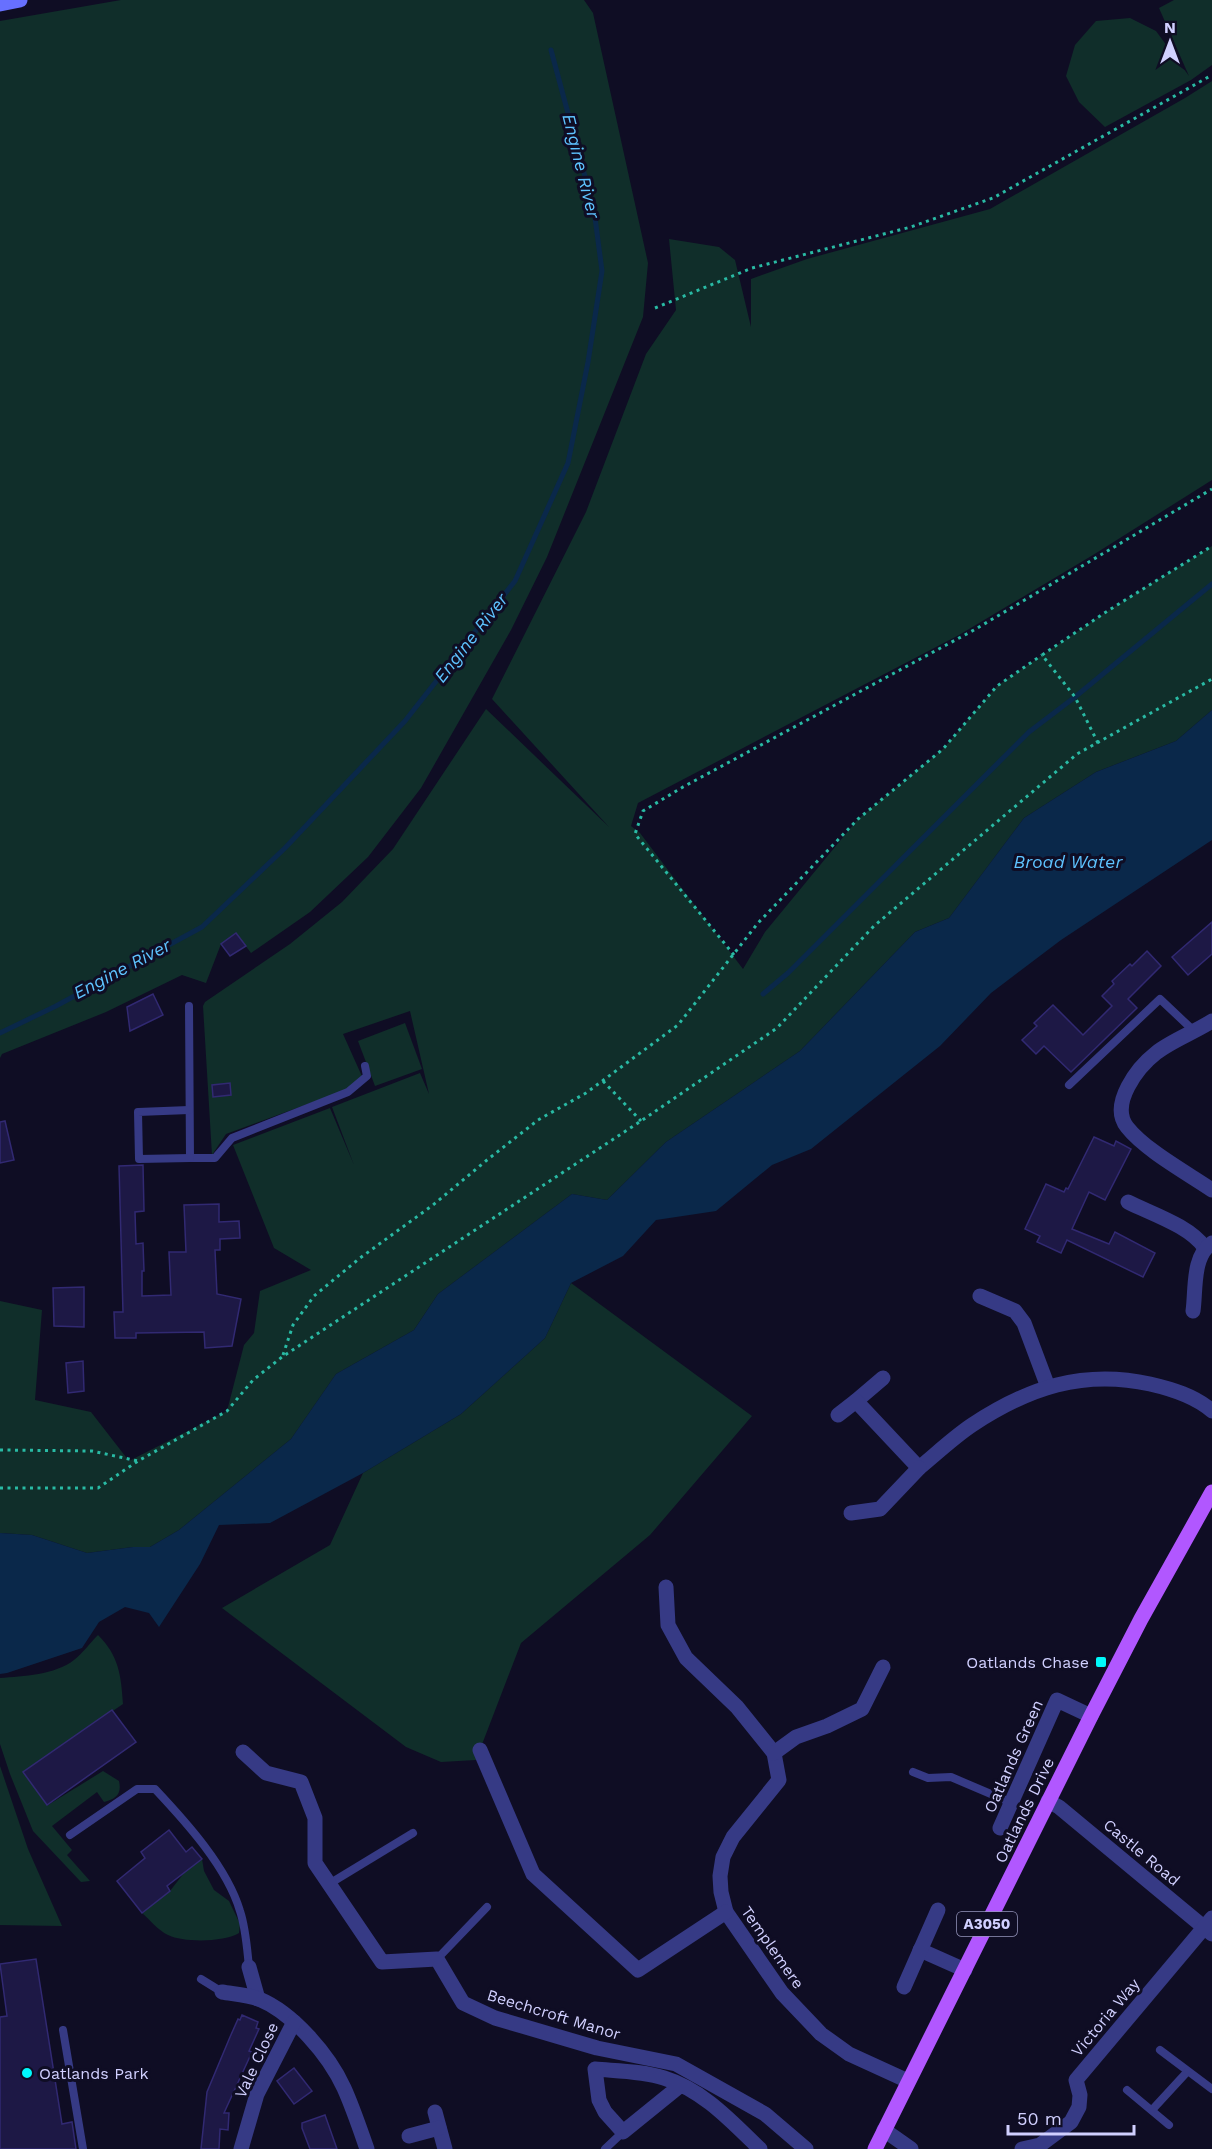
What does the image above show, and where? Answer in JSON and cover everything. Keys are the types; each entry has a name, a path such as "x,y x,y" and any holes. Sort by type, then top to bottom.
{"main road":[{"name":"Oatlands Drive","path":"875,2149 1091,1716 1157,1589 1212,1492"}],"street":[{"path":"0,4 20,0"},
{"path":"1212,1021 1157,1052 1126,1086 1122,1113 1126,1126 1146,1145 1212,1190"},
{"path":"1128,1202 1189,1232 1209,1246 1199,1256 1193,1311"},
{"path":"980,1296 1015,1311 1024,1323 1048,1387"},
{"path":"838,1415 883,1378"},
{"path":"851,1513 880,1509 919,1468 971,1425 1012,1401 1048,1387 1087,1379 1126,1379 1166,1388 1201,1402 1212,1411"},
{"path":"856,1401 919,1468"},
{"path":"666,1587 668,1624 686,1658 737,1707 774,1753 796,1737 827,1726 862,1709 883,1667"},
{"name":"Oatlands Green","path":"1000,1828 1057,1700 1091,1716"},
{"path":"480,1750 533,1874 638,1970 726,1912"},
{"path":"243,1752 266,1773 301,1782 315,1818 315,1863 382,1962 437,1959"},
{"name":"Templemere","path":"774,1753 779,1780 733,1837 723,1857 720,1876 726,1912 782,1993 821,2034 849,2054 908,2081"},
{"name":"Castle Road","path":"1048,1801 1059,1807 1209,1926"},
{"path":"904,1987 938,1911"},
{"name":"Victoria Way","path":"1022,2149 1040,2145 1071,2122 1079,2107 1080,2094 1076,2080 1209,1926"},
{"path":"920,1950 965,1970"},
{"name":"Beechcroft Manor","path":"437,1959 463,2003 495,2018 597,2048 676,2064 765,2114 806,2149"},
{"path":"249,1967 258,1999"},
{"path":"222,1992 258,1999 294,2022 330,2062 344,2088 367,2149"},
{"name":"Vale Close","path":"240,2149 257,2094 294,2022"},
{"path":"681,2085 623,2132 605,2112 599,2100 595,2069 645,2073 681,2085 715,2106 760,2149"},
{"path":"409,2136 437,2120 445,2149"},
{"path":"884,2130 910,2149"}],"lane":[{"path":"1069,1085 1160,999 1195,1032"},
{"path":"189,1006 190,1158"},
{"path":"189,1110 138,1112 139,1159 215,1158 232,1138 348,1092 367,1076 365,1066"},
{"path":"913,1772 928,1778 951,1777 1011,1803"},
{"path":"70,1835 137,1789 155,1789 191,1828 224,1877 240,1911 249,1967"},
{"path":"329,1884 413,1833"},
{"path":"437,1959 487,1907"},
{"path":"201,1979 222,1992"},
{"path":"63,2030 83,2149"},
{"path":"1160,2050 1212,2089"},
{"path":"1152,2110 1187,2072"},
{"path":"1127,2090 1169,2125"},
{"path":"604,2149 623,2132"}],"path":[{"path":"655,308 752,268 911,227 993,198 1212,75"},
{"path":"734,954 635,834 643,811 683,787 974,630 1212,489"},
{"path":"282,1357 293,1324 314,1296 360,1258 433,1205 538,1120 603,1081 678,1025 758,923 858,819 943,749 997,686 1212,546"},
{"path":"1042,655 1075,697 1098,743"},
{"path":"0,1488 98,1488 138,1461 227,1411 253,1380 282,1357 642,1121 777,1028 874,926 1077,754 1212,678"},
{"path":"603,1081 642,1121"},
{"path":"0,1450 92,1451 138,1461"}],"green space":[{"path":"121,0 584,0 593,13 648,263 643,317 547,557 511,630 421,788 368,857 310,912 251,953 236,933 221,944 206,983 182,975 106,1012 2,1054 0,1058 0,21"},
{"path":"1174,0 1212,0 1212,65 1191,80 1105,127 1079,102 1066,76 1075,45 1096,21 1130,18 1156,31 1189,76 1159,8"},
{"path":"1212,81 1212,480 959,635 638,803 631,826 640,833 743,969 765,932 858,819 943,749 997,686 1106,612 1212,546 1212,710 1176,741 1096,772 1024,818 949,918 915,932 800,1051 666,1142 607,1200 572,1194 438,1294 414,1330 336,1374 291,1439 179,1530 150,1547 87,1553 32,1535 0,1533 0,1301 42,1310 35,1400 91,1412 129,1461 227,1411 244,1345 254,1333 260,1291 311,1270 274,1248 233,1145 330,1108 354,1165 332,1107 420,1073 429,1094 410,1011 343,1034 365,1083 226,1134 212,1155 203,1006 205,1002 290,944 342,902 393,849 486,709 609,827 492,699 586,512 646,354 676,310 669,239 719,247 735,260 751,327 751,279 807,259 990,209"},
{"path":"405,1023 422,1069 375,1086 358,1041"},
{"path":"571,1283 752,1416 650,1535 521,1643 476,1760 441,1762 406,1747 222,1608 330,1545 363,1473 461,1414 545,1338"},
{"path":"98,1635 115,1658 118,1666 123,1704 23,1772 48,1805 103,1771 119,1781 119,1793 115,1797 104,1802 97,1792 52,1826 72,1850 67,1855 90,1881 81,1882 33,1831 10,1774 0,1744 0,1678 38,1674 58,1669 77,1657"},
{"path":"0,1766 28,1849 62,1926 0,1925"},
{"path":"202,1859 204,1871 214,1890 229,1901 240,1924 239,1933 224,1938 204,1940 175,1938 158,1928 142,1913 170,1891 184,1873"}],"water":[{"name":"Broad Water","path":"1212,710 1212,840 1061,940 991,993 940,1046 811,1149 772,1165 716,1211 656,1220 623,1256 571,1283 545,1338 461,1414 363,1473 270,1523 219,1525 200,1564 159,1627 149,1613 125,1607 99,1622 82,1648 0,1674 0,1533 32,1535 87,1553 150,1547 179,1530 291,1439 336,1374 414,1330 438,1294 572,1194 607,1200 666,1142 800,1051 915,932 949,918 1024,818 1096,772 1176,741"}],"building":[{"path":"1212,922 1212,954 1188,975 1172,957"},
{"path":"236,933 246,946 230,956 221,944"},
{"path":"1147,951 1161,966 1128,999 1137,1008 1071,1072 1044,1046 1036,1054 1022,1040 1037,1026 1034,1023 1053,1005 1083,1035 1112,1006 1102,996 1114,984 1112,981"},
{"path":"153,994 163,1015 130,1031 127,1007"},
{"path":"230,1083 231,1095 213,1097 212,1085"},
{"path":"5,1121 14,1160 0,1163 0,1122"},
{"path":"1094,1137 1114,1146 1116,1141 1131,1149 1105,1200 1089,1192 1072,1229 1109,1244 1115,1232 1155,1253 1143,1277 1067,1240 1061,1253 1037,1242 1040,1236 1025,1229 1046,1184 1064,1192 1066,1188 1068,1189"},
{"path":"143,1165 144,1211 135,1212 136,1244 143,1243 142,1296 171,1295 169,1252 186,1252 184,1205 219,1204 219,1222 239,1221 240,1238 220,1239 220,1250 215,1250 217,1294 241,1299 232,1346 205,1348 204,1332 136,1333 136,1338 115,1338 114,1312 123,1312 119,1166"},
{"path":"84,1287 84,1327 54,1326 53,1288"},
{"path":"83,1361 84,1391 68,1393 66,1363"},
{"path":"112,1710 136,1742 47,1805 23,1772"},
{"path":"169,1830 186,1852 192,1847 202,1859 167,1886 170,1891 142,1913 117,1881 145,1858 141,1852"},
{"name":"Oatlands Park","path":"36,1959 62,2124 72,2122 76,2149 0,2149 0,2017 7,2016 0,1964"},
{"path":"242,2015 258,2022 256,2028 259,2029 249,2051 252,2052 224,2113 229,2113 228,2130 220,2129 219,2149 201,2149 207,2092 238,2019 240,2020"},
{"path":"294,2068 312,2091 294,2104 277,2081"},
{"path":"325,2115 337,2149 310,2149 302,2123"}],"waterway":[{"name":"Engine River","path":"0,1033 56,1006 202,927 285,848 405,721 515,581 568,463 588,362 602,271 594,210 551,50"},
{"path":"763,994 788,973 1029,732 1212,584"}],"place":[{"name":"Oatlands Chase","path":"1101,1662"},
{"name":"Oatlands Park","path":"27,2073"}]}
